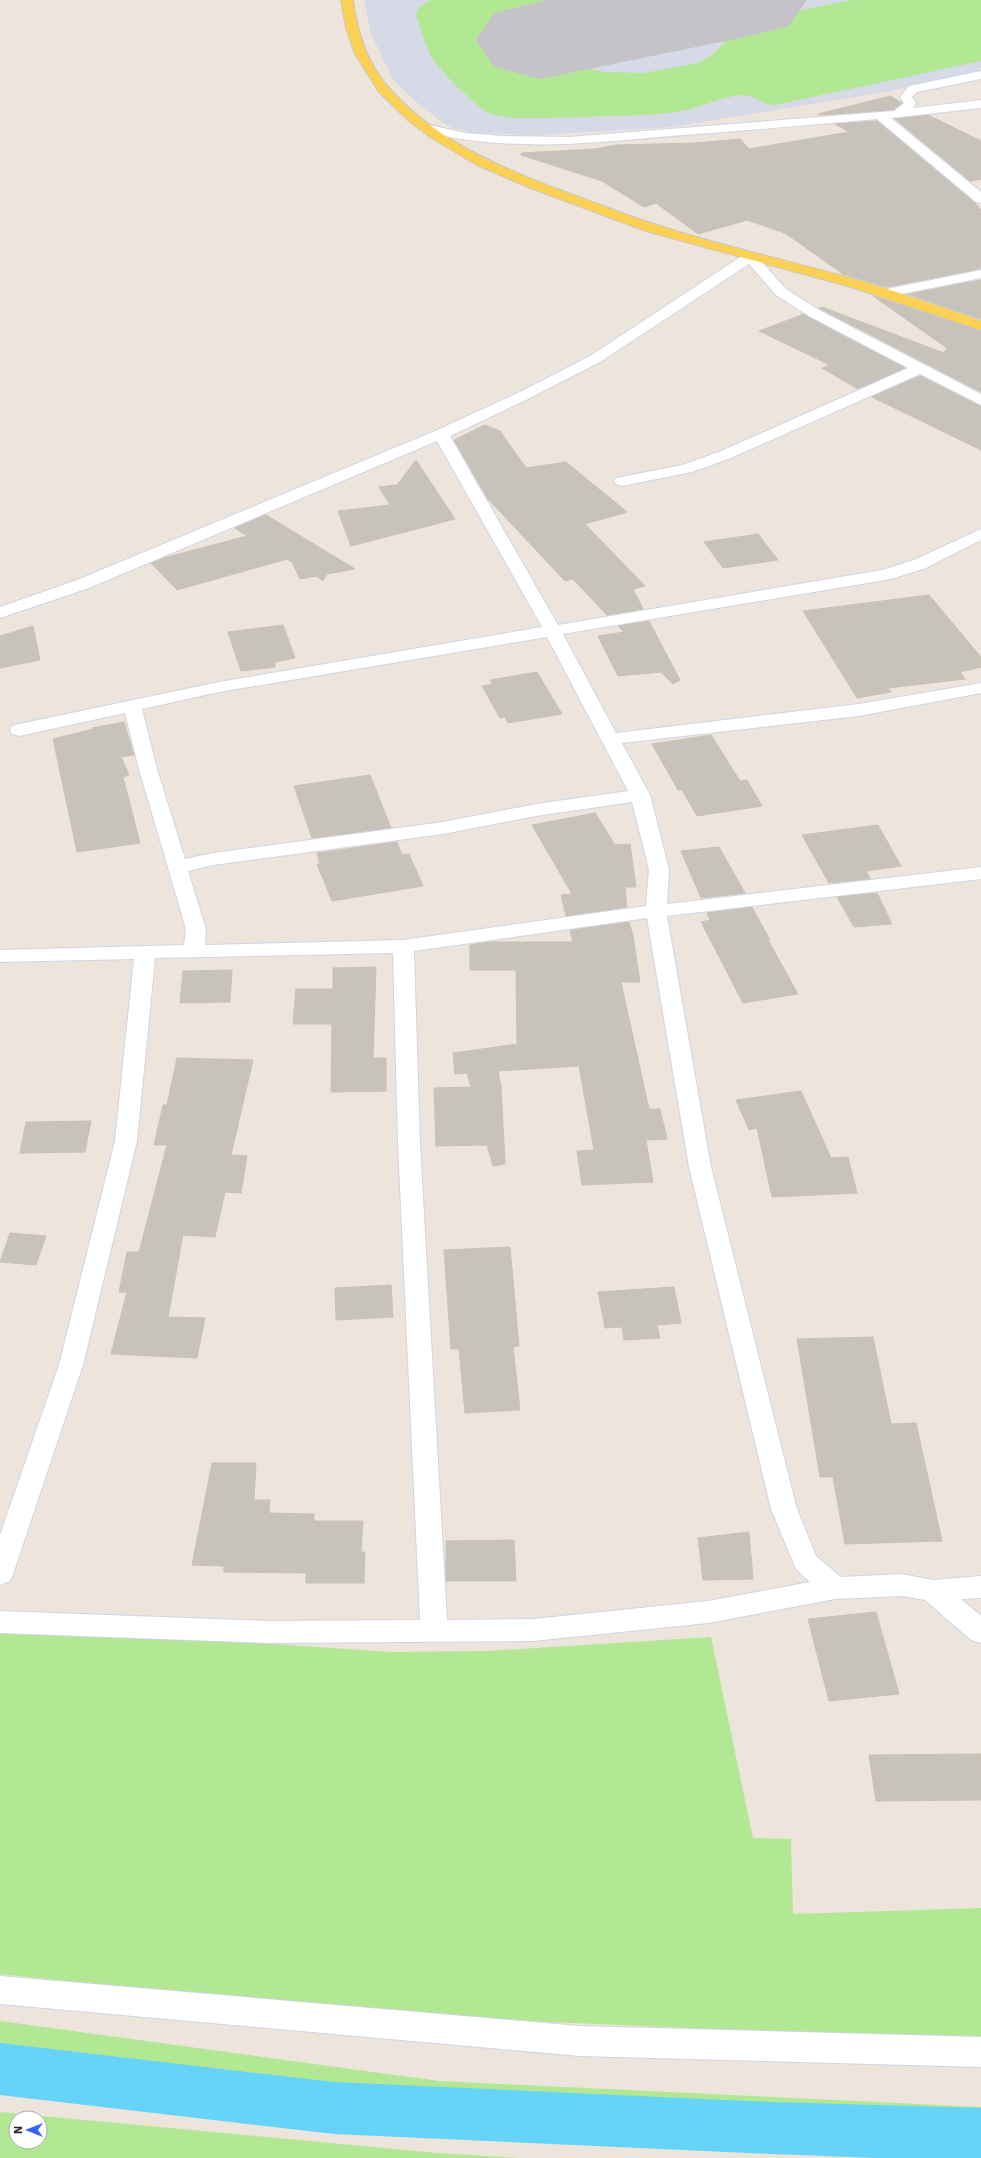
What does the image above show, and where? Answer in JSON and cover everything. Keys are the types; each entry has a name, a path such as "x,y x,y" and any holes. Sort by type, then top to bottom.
{"main road":[{"path":"347,0 352,33 372,76 393,100 425,128 471,155 524,182 659,231 887,293 981,326"}],"street":[{"path":"897,114 908,106 910,103 906,97 914,89 981,75"},
{"path":"425,128 464,137 501,140 569,141 897,114 981,104"},
{"path":"879,115 981,199"},
{"path":"0,613 83,584 441,434 595,359 750,256 780,292 814,313 981,400"},
{"path":"887,293 981,274"},
{"path":"622,481 686,469 725,455 919,369"},
{"path":"441,434 553,632 640,795 659,869 656,910 700,1167 784,1508 805,1562 836,1588"},
{"path":"19,730 219,687 885,575 920,564 981,534"},
{"path":"611,739 859,710 981,688"},
{"path":"132,706 148,769 196,929 194,951"},
{"path":"178,867 213,859 443,828 536,810 640,795"},
{"path":"0,956 350,949 403,946 656,910 981,873"},
{"path":"403,946 409,1144 434,1630"},
{"path":"0,1574 71,1365 126,1141 145,952"},
{"path":"0,1622 267,1632 533,1630 708,1612 836,1588 902,1585 933,1591 981,1587"},
{"path":"933,1591 981,1632"},
{"path":"0,1990 579,2042 981,2052"}],"shaded area":[{"path":"364,0 981,0 981,70 891,91 672,127 537,135 475,133 452,128 443,123 414,100 393,79 371,34"}],"green space":[{"path":"431,0 683,0 518,32 571,64 603,72 644,73 698,63 713,54 746,21 852,0 981,0 981,61 775,105 766,104 750,96 741,95 676,112 646,115 513,118 495,115 483,109 458,87 435,62 426,46 416,13 419,7"},
{"path":"0,1633 258,1643 391,1652 487,1651 711,1637 753,1838 791,1839 793,1914 981,1908 981,2044 698,2037 690,2028 476,2019 284,2005 0,1974"},
{"path":"0,2021 439,2081 981,2107 981,2143 441,2120 268,2093 0,2058"},
{"path":"0,2112 8,2113 8,2150 48,2150 48,2117 437,2153 520,2158 0,2158"}],"building":[{"path":"890,96 902,103 893,110 818,114"},
{"path":"928,115 981,141 981,179 970,181 895,119"},
{"path":"877,121 976,204 981,210 981,269 887,287 843,274 785,233 747,220 698,234 656,203 644,207 602,181 521,155 521,153 595,149 616,145 695,143 740,139 749,149 849,132 835,124"},
{"path":"981,280 981,319 908,294"},
{"path":"873,296 981,331 981,392 819,308 822,307 944,353 947,348"},
{"path":"804,314 905,368 858,389 822,368 830,365 759,331"},
{"path":"920,376 981,406 981,450 872,397"},
{"path":"485,425 500,431 526,468 566,462 627,512 585,524 645,586 633,589 643,609 607,615 573,579 565,581 488,499 454,440"},
{"path":"416,460 455,519 351,546 338,511 390,505 379,487 397,485"},
{"path":"266,515 355,569 327,574 323,581 316,576 300,579 292,562 287,559 177,590 151,563 164,558 247,536 235,528"},
{"path":"758,534 778,560 723,568 704,542"},
{"path":"929,595 981,657 981,667 960,672 965,679 888,688 891,692 857,698 803,611"},
{"path":"649,621 680,680 673,684 661,672 618,676 598,636 624,632 618,626"},
{"path":"283,625 295,658 275,662 275,667 241,671 228,632"},
{"path":"33,626 40,660 0,668 0,636"},
{"path":"537,672 562,714 508,723 505,717 500,718 482,686 493,684 490,680"},
{"path":"124,722 134,755 121,757 129,775 123,777 140,843 77,852 53,739 93,729 92,728"},
{"path":"711,735 740,781 747,780 762,806 697,816 682,790 678,790 652,744"},
{"path":"370,775 391,828 312,838 294,786"},
{"path":"595,813 615,845 630,844 636,887 625,887 627,907 566,916 561,895 572,894 532,825"},
{"path":"878,825 901,866 866,871 870,879 829,883 802,835"},
{"path":"397,842 402,855 409,854 423,886 332,901 317,864 320,864 317,853"},
{"path":"719,847 745,893 701,898 681,851"},
{"path":"877,893 892,924 854,927 837,897"},
{"path":"752,907 770,940 768,940 798,994 743,1003 701,922 710,920 707,913"},
{"path":"629,922 633,936 640,982 621,982 649,1109 660,1109 667,1139 646,1140 653,1182 582,1185 577,1151 594,1150 579,1066 498,1071 501,1086 505,1164 493,1166 487,1145 436,1146 434,1088 471,1087 467,1073 455,1074 453,1053 517,1044 516,970 470,970 470,945 489,942 573,942 570,930"},
{"path":"376,967 373,1058 386,1058 386,1091 331,1092 332,1024 293,1024 296,989 333,989 333,968"},
{"path":"232,970 230,1002 180,1003 183,971"},
{"path":"177,1058 253,1060 231,1155 247,1156 241,1193 225,1192 215,1237 183,1235 168,1317 205,1318 197,1358 111,1354 127,1292 119,1292 127,1252 139,1252 167,1145 154,1145 163,1105 167,1105"},
{"path":"801,1091 831,1158 848,1157 857,1193 772,1197 757,1128 749,1130 736,1100"},
{"path":"91,1121 85,1152 20,1153 26,1122"},
{"path":"10,1233 46,1236 36,1265 0,1262"},
{"path":"510,1247 519,1346 513,1347 520,1410 465,1413 459,1349 451,1349 444,1250"},
{"path":"391,1285 393,1317 336,1320 335,1288"},
{"path":"674,1287 681,1323 657,1325 660,1338 624,1340 622,1327 605,1328 598,1292"},
{"path":"873,1337 891,1424 916,1423 942,1541 845,1544 833,1477 820,1477 797,1339"},
{"path":"212,1463 256,1463 254,1500 270,1500 269,1513 314,1514 314,1521 363,1521 361,1552 365,1552 364,1583 306,1583 306,1573 224,1572 224,1566 192,1565"},
{"path":"749,1532 753,1579 703,1580 698,1538"},
{"path":"514,1540 516,1581 446,1581 446,1541"},
{"path":"876,1612 899,1694 829,1701 808,1619"},
{"path":"981,1754 981,1800 876,1801 869,1755"}],"waterway":[{"path":"0,2069 334,2108 772,2128 981,2135"}],"runway":[{"path":"540,40 745,0"}]}
